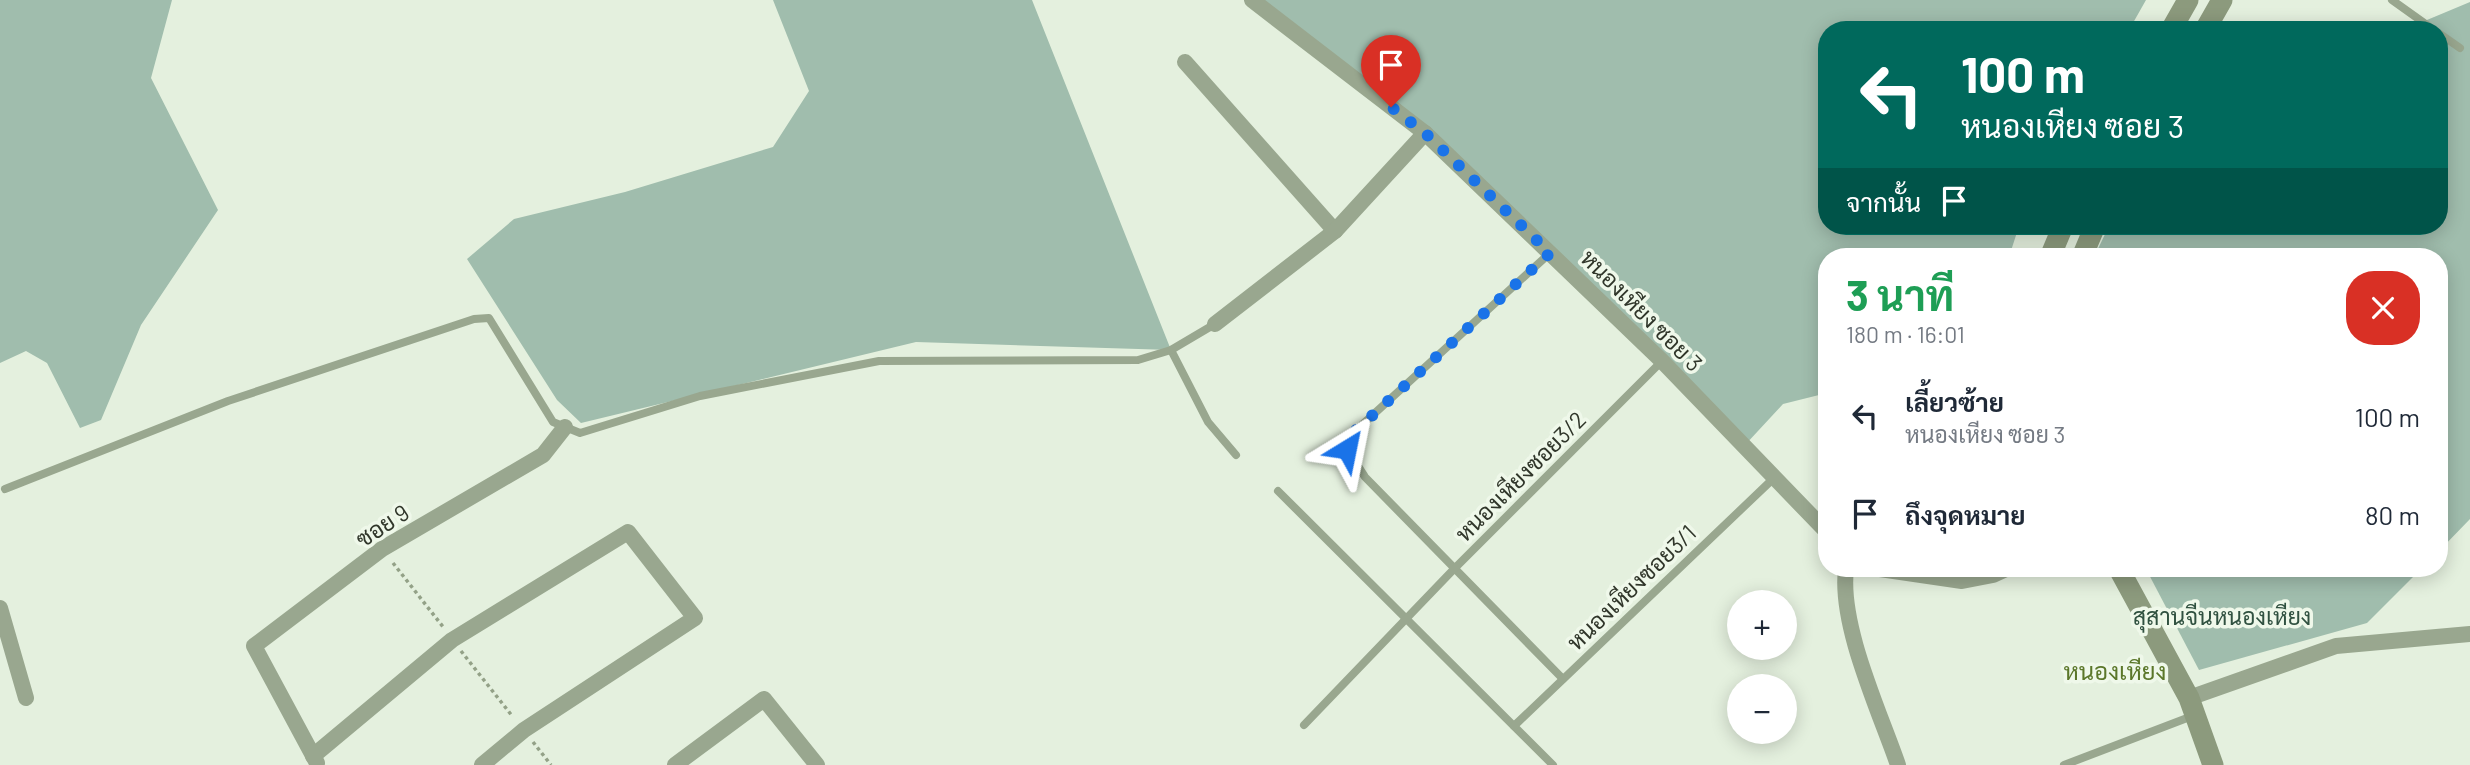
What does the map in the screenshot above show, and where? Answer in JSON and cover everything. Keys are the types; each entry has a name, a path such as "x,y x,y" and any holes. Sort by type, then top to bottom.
{"main road":[{"path":"2176,21 2188,0"},
{"path":"2210,21 2222,0"},
{"path":"2123,577 2192,706 2213,765"}],"street":[{"name":"หนองเหียง ซอย 3","path":"1252,0 1425,133 1662,361 1818,522"},
{"path":"1185,62 1335,230"},
{"path":"1215,324 1335,230 1425,133"},
{"name":"ซอย 9","path":"315,761 254,646 382,549 543,455 565,427"},
{"path":"315,761 453,640 628,532 695,618 524,730 482,765"},
{"path":"1845,577 1843,589 1851,628 1898,765"},
{"path":"1935,577 1962,581 1983,577"},
{"path":"0,608 5,641 26,698"},
{"path":"2192,706 2336,646 2470,635"},
{"path":"675,765 764,699 817,765"}],"lane":[{"path":"2392,0 2421,21"},
{"path":"2448,40 2460,48"},
{"path":"1550,253 1352,434 1347,449 1365,477 1453,570 1563,679"},
{"path":"5,489 228,401 474,319 489,318 553,422 580,433 700,396 879,362 1138,360 1171,350 1215,324"},
{"path":"1171,350 1208,422 1236,455"},
{"name":"หนองเหียงซอย3/2","path":"1304,725 1453,570 1662,361"},
{"name":"หนองเหียงซอย3/1","path":"1514,726 1775,476"},
{"path":"1278,491 1553,765"},
{"path":"2064,765 2192,706"}],"path":[{"path":"382,549 551,765"}],"green space":[{"path":"0,0 172,0 151,78 218,210 141,325 101,420 80,428 47,363 26,351 0,363"},
{"path":"773,0 1032,0 1171,350 916,342 581,423 557,400 467,259 514,219 625,192 773,147 809,91"},
{"path":"1252,0 2146,0 2134,21 1818,21 1818,235 2016,235 2012,248 1818,248 1818,395 1783,404 1745,445 1411,122"},
{"path":"2470,2 2470,519 2448,542 2448,248 2098,248 2105,235 2448,235 2448,21 2425,21"},
{"name":"สุสานจีนหนองเหียง","path":"2150,577 2413,577 2367,623 2199,670"}],"district":[{"name":"หนองเหียง","path":"2115,670"}],"route":[{"path":"1347,449 1352,434 1550,253 1425,133 1391,107"}]}
